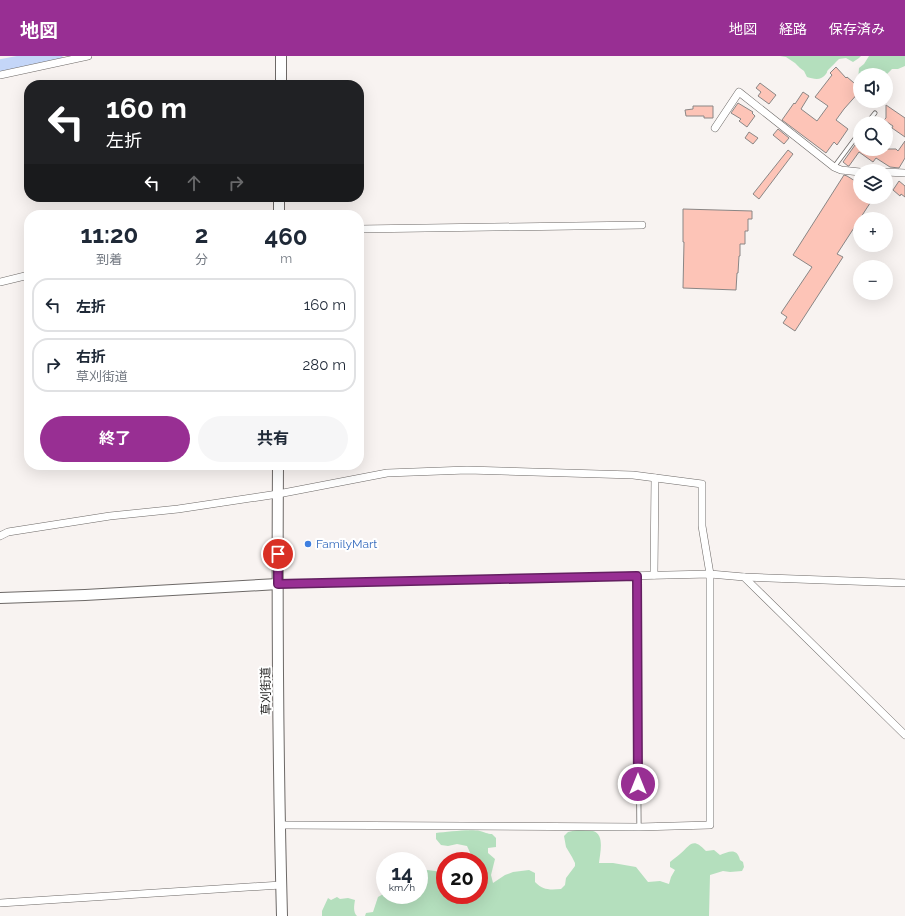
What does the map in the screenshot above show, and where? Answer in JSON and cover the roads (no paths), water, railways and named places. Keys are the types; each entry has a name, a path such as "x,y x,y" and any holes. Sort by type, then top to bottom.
{"street":[{"path":"0,75 88,56"},
{"path":"281,80 282,56"},
{"path":"715,128 739,92 834,167 841,170 853,171"},
{"path":"893,172 905,173"},
{"path":"364,229 642,225"},
{"path":"0,282 24,276"},
{"name":"草刈街道","path":"278,470 282,916"},
{"path":"0,536 8,532 110,516 178,509 278,494 387,473 467,470 633,475 702,484 702,526 710,574 710,825 639,827 280,825"},
{"path":"654,575 655,478"},
{"path":"0,598 85,595 278,584 710,574 744,577 905,583"},
{"path":"744,577 905,735"},
{"path":"0,903 282,885"}],"lane":[{"path":"834,167 853,141"},
{"path":"637,576 639,827"}],"waterway":[{"path":"0,67 55,56"}],"place":[{"name":"FamilyMart","path":"308,544"}]}
